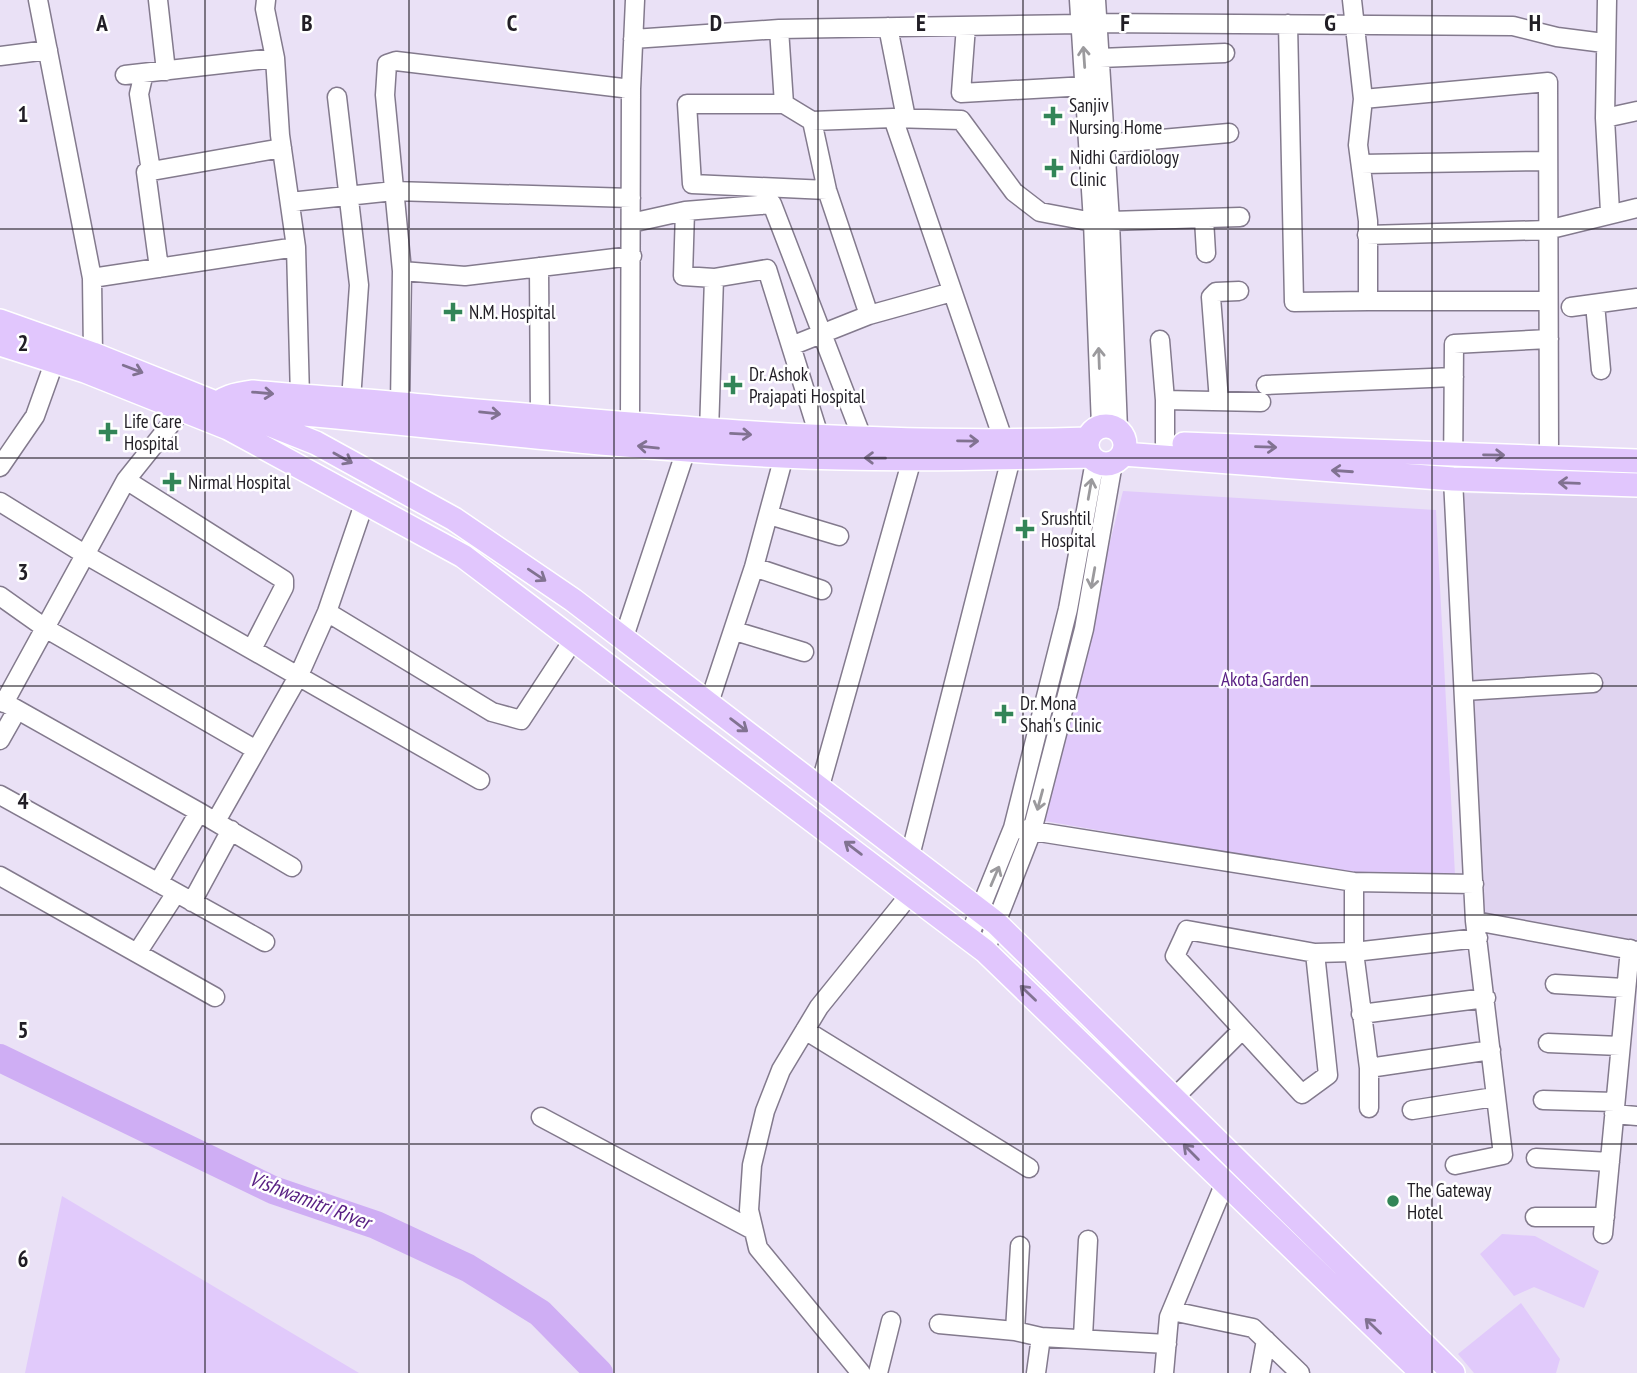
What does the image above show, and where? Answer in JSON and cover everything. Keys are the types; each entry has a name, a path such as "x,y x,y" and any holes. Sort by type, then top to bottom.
{"main road":[{"path":"0,321 58,352 182,410 211,411 232,396 253,392 709,432 1007,450"},
{"path":"0,344 93,354 234,421 365,501 463,556 911,892 977,945 1422,1373"},
{"path":"234,421 294,413 686,450 784,456 912,459 1007,450 1165,443 1637,461"},
{"path":"234,421 316,443 454,519 624,637 910,856 988,917 1453,1373"},
{"path":"1107,446 1453,479 1637,485"}],"street":[{"path":"38,0 92,278 93,354"},
{"path":"158,0 166,71"},
{"path":"266,0 296,247 300,397"},
{"path":"630,424 631,89 635,0"},
{"path":"977,945 988,917 1032,831 1074,667 1107,446 1102,222 1105,144 1100,58 1079,0"},
{"path":"1096,0 1089,23 1086,86 1102,222"},
{"path":"1352,0 1363,99 1358,145 1367,234 1368,301"},
{"path":"1606,0 1605,118 1610,212"},
{"path":"633,39 779,29 1089,23 1288,23 1513,26 1557,37 1604,43"},
{"path":"1288,23 1294,302 1548,301"},
{"path":"966,26 961,93 1086,86"},
{"path":"888,27 899,118 952,292 1007,450 910,856"},
{"path":"779,29 784,104"},
{"path":"0,56 48,50"},
{"path":"1100,58 1225,53"},
{"path":"125,75 275,58"},
{"path":"400,404 401,271 386,95 387,64 396,61 631,89"},
{"path":"144,73 139,94 151,172"},
{"path":"1363,99 1548,82 1549,456"},
{"path":"337,97 359,285 351,400"},
{"path":"827,190 692,184 687,104 784,104 812,121 899,118 961,120 1014,192 1040,212 1102,222 1240,217"},
{"path":"1605,118 1637,111"},
{"path":"812,121 827,190 869,315"},
{"path":"1105,144 1229,133"},
{"path":"159,268 146,172 282,148"},
{"path":"1361,164 1547,161"},
{"path":"290,202 394,191 631,198"},
{"path":"631,223 685,211 772,204 863,440"},
{"path":"1367,234 1548,230 1610,212 1637,208"},
{"path":"685,211 683,276 714,278 767,269 820,439"},
{"path":"1204,219 1206,253"},
{"path":"92,278 296,247"},
{"path":"401,271 466,276 632,256"},
{"path":"538,267 540,418"},
{"path":"709,432 714,278"},
{"path":"1219,401 1211,297 1216,292 1239,291"},
{"path":"791,345 823,335 869,315 952,292"},
{"path":"1571,307 1637,298"},
{"path":"1595,304 1601,370"},
{"path":"1455,1165 1503,1155 1494,1097 1492,1051 1474,884 1453,479 1454,344 1549,339"},
{"path":"1160,340 1165,443"},
{"path":"2,465 35,416 58,352"},
{"path":"1165,400 1219,401 1263,393 1454,377"},
{"path":"0,740 7,704 45,628 126,481 182,410"},
{"path":"988,917 1055,662 1107,446"},
{"path":"624,637 686,450"},
{"path":"709,703 735,631 784,456"},
{"path":"820,786 912,459"},
{"path":"126,481 284,580 284,587 252,649"},
{"path":"192,902 256,750 299,675 327,612 365,501"},
{"path":"0,502 86,555 480,780"},
{"path":"769,515 839,536"},
{"path":"754,567 822,590"},
{"path":"0,596 45,628 256,750"},
{"path":"327,612 492,712 521,720 574,639"},
{"path":"735,631 804,652"},
{"path":"1055,662 1074,667"},
{"path":"1464,691 1593,683"},
{"path":"7,704 223,825 292,867"},
{"path":"0,795 265,942"},
{"path":"158,883 199,812"},
{"path":"1013,828 1354,882 1474,884"},
{"path":"0,876 215,997"},
{"path":"1354,882 1354,952 1368,1068 1369,1108"},
{"path":"861,1373 787,1287 758,1248 751,1229 749,1210 752,1165 765,1111 781,1070 819,1007 911,892"},
{"path":"137,953 176,893"},
{"path":"1315,953 1328,1075 1302,1094 1241,1031 1175,956 1187,930 1315,953 1354,952 1477,930 1633,950 1624,988 1604,1225 1535,1217"},
{"path":"1555,984 1624,988"},
{"path":"1361,1014 1486,998"},
{"path":"805,1030 1029,1168"},
{"path":"1173,1099 1241,1031"},
{"path":"1548,1043 1620,1046"},
{"path":"1368,1068 1492,1051"},
{"path":"1412,1110 1494,1097"},
{"path":"1543,1100 1615,1108 1637,1116"},
{"path":"541,1118 751,1229"},
{"path":"1536,1158 1610,1162"},
{"path":"1164,1373 1172,1311 1223,1184 1237,1161"},
{"path":"1083,1337 1088,1240"},
{"path":"1015,1331 1020,1246"},
{"path":"1172,1311 1253,1328 1300,1373"},
{"path":"878,1373 891,1321"},
{"path":"939,1325 1015,1331 1041,1337 1167,1343"},
{"path":"1036,1373 1041,1337"},
{"path":"1260,1373 1266,1340"}],"shaded area":[{"path":"1457,493 1637,497 1637,944 1475,921"}],"green space":[{"name":"Akota Garden","path":"1123,491 1436,510 1455,875 1368,877 1039,820"},
{"path":"62,1196 359,1373 25,1373"},
{"path":"1502,1234 1535,1236 1599,1271 1584,1308 1534,1287 1514,1296 1480,1254"},
{"path":"1521,1303 1560,1359 1556,1373 1474,1373 1458,1354"}],"waterway":[{"name":"Vishwamitri River","path":"0,1058 273,1190 376,1225 468,1268 540,1313 599,1373"}],"place":[{"name":"Sanjiv Nursing Home","path":"1053,116"},
{"name":"Nidhi Cardiology Clinic","path":"1054,168"},
{"name":"N.M. Hospital","path":"453,312"},
{"name":"Dr. Ashok Prajapati Hospital","path":"733,385"},
{"name":"Life Care Hospital","path":"108,432"},
{"name":"Nirmal Hospital","path":"172,482"},
{"name":"Srushtil Hospital","path":"1025,529"},
{"name":"Dr. Mona Shah's Clinic","path":"1004,714"},
{"name":"The Gateway Hotel","path":"1393,1201"}]}
